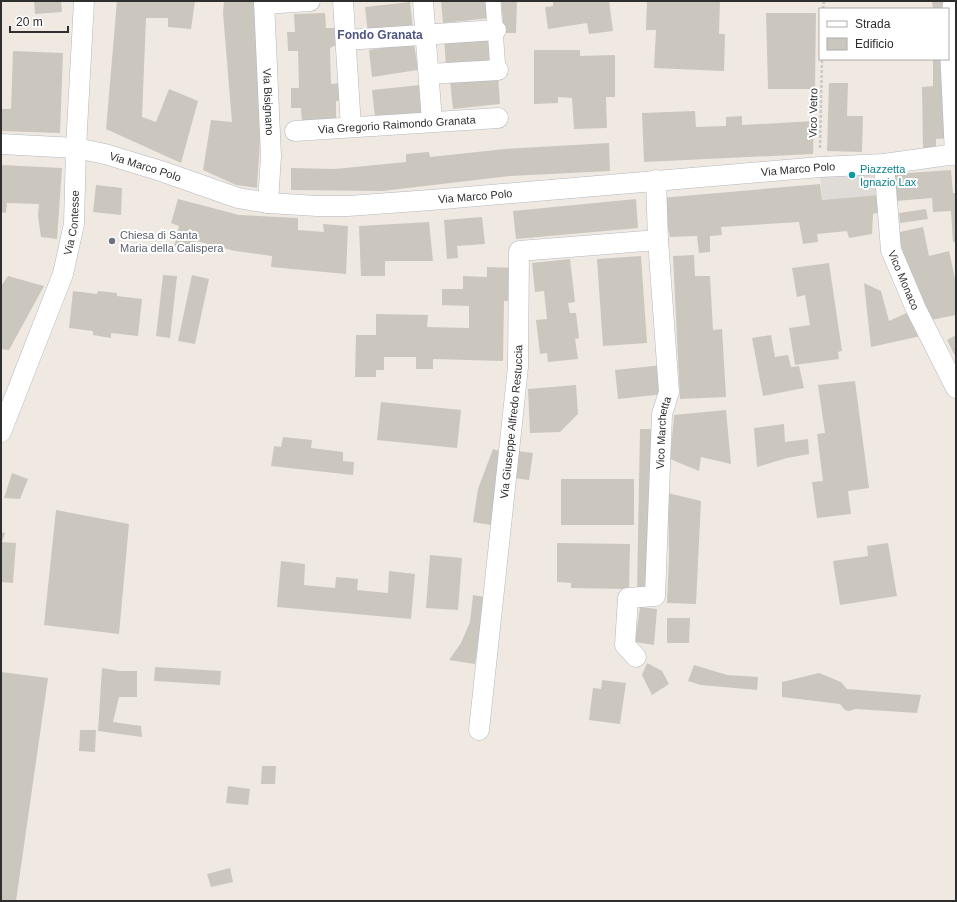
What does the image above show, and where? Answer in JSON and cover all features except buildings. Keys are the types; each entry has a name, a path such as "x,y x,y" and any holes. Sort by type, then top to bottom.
{"street":[{"name":"Via Contesse","path":"1,432 10,386 60,280 67,259 74,224 76,148 84,1"},
{"path":"264,2 310,1"},
{"path":"343,1 351,127"},
{"path":"423,1 432,122"},
{"path":"429,74 498,70 494,1"},
{"path":"953,1 950,49 956,154"},
{"name":"Via Bisignano","path":"264,2 271,156 268,203"},
{"path":"346,40 496,30"},
{"name":"Via Gregorio Raimondo Granata","path":"295,131 498,118"},
{"name":"Via Marco Polo","path":"1,144 76,148 117,157 238,198 268,203 317,206 348,206 431,200 656,180 820,167 884,164 956,154"},
{"name":"Vico Monaco","path":"884,164 891,250 916,309 956,388"},
{"name":"Vico Marchetta","path":"636,656 625,646 628,598 655,596 662,414 669,392 658,240 656,180"},
{"name":"Via Giuseppe Alfredo Restuccia","path":"479,730 518,367 519,251 658,240"}],"path":[{"name":"Vico Vetro","path":"820,167 822,60"}],"shaded area":[{"name":"Piazzetta Ignazio Lax","path":"884,164 887,195 822,200 820,167"}],"place":[{"name":"Piazzetta Ignazio Lax","path":"852,175"},
{"name":"Chiesa di Santa Maria della Calispera","path":"112,241"}],"district":[{"name":"Fondo Granata","path":"380,35"}]}
